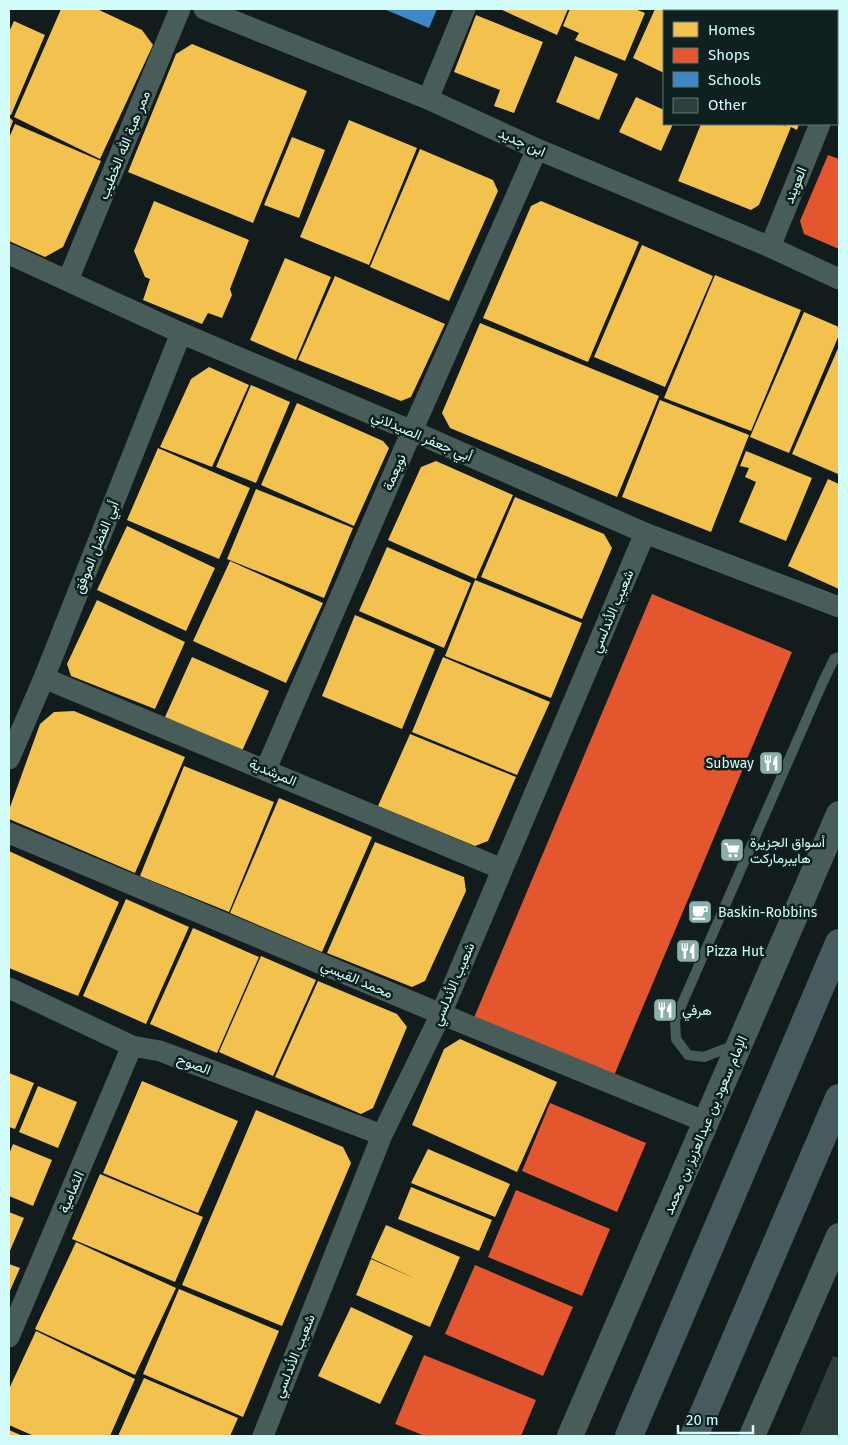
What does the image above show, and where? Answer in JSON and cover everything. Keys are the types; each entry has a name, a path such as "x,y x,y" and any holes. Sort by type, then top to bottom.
{"main road":[{"path":"629,1436 839,943"},
{"path":"694,1436 839,1098"}],"street":[{"name":"ممر هبة الله الخطيب","path":"68,280 180,9"},
{"name":"ابن جديد","path":"204,9 428,99 537,149 839,278"},
{"path":"428,99 465,9"},
{"name":"العويند","path":"770,247 820,125"},
{"name":"نويعمة","path":"266,769 412,431 537,149"},
{"name":"أبي جعفر الصيدلاني","path":"9,254 182,334 645,532 839,607"},
{"name":"أبي الفضل الموفق","path":"9,759 44,678 182,334"},
{"name":"شعيب الأندلسي","path":"263,1436 382,1135 441,1014 645,532"},
{"name":"المرشدية","path":"44,678 502,869"},
{"name":"الإمام سعود بن عبدالعزيز بن محمد","path":"570,1436 839,814"},
{"name":"محمد القيسي","path":"9,833 441,1014 706,1122"},
{"name":"الصوح","path":"9,988 132,1046 160,1051 382,1135"},
{"name":"الثمامية","path":"9,1337 132,1046"},
{"path":"752,1436 839,1236"}],"lane":[{"path":"741,1042 704,1057 688,1055 676,1039 675,1020 822,684 834,659 839,657"}],"building: Homes":[{"path":"61,9 97,9 142,30 153,45 100,159 14,117"},
{"path":"500,9 568,9 557,35"},
{"path":"570,9 635,9 645,13 625,61 575,40 579,33 563,26"},
{"path":"655,9 722,10 663,10 663,73 633,58"},
{"path":"476,15 543,42 514,113 494,106 500,90 454,72"},
{"path":"14,21 45,35 11,115 9,115 9,32"},
{"path":"192,44 307,91 253,223 128,172 176,54"},
{"path":"575,56 618,74 599,120 556,102"},
{"path":"636,97 663,110 663,125 673,125 661,151 619,132"},
{"path":"9,117 13,121 9,132"},
{"path":"349,120 417,148 369,265 300,237"},
{"path":"15,124 101,161 63,247 45,257 9,241 9,138"},
{"path":"701,125 783,125 788,127 784,125 799,125 797,130 791,127 759,205 751,210 678,181"},
{"path":"292,137 325,150 299,218 264,205"},
{"path":"420,149 493,180 498,191 449,301 370,267"},
{"path":"154,201 249,240 230,289 232,295 222,318 208,313 202,324 143,300 150,279 145,277 134,251"},
{"path":"541,201 639,242 588,362 483,318 531,206"},
{"path":"642,245 713,276 665,387 594,357"},
{"path":"285,258 331,277 296,360 250,340"},
{"path":"715,275 801,310 751,431 664,398"},
{"path":"335,276 445,324 411,397 401,401 298,360"},
{"path":"804,312 839,327 839,335 789,453 750,437"},
{"path":"480,323 659,396 617,497 450,428 442,413"},
{"path":"839,346 839,471 838,474 792,454"},
{"path":"209,367 249,385 212,467 160,447 191,379"},
{"path":"251,385 290,402 256,483 216,467"},
{"path":"660,400 749,435 711,532 622,497"},
{"path":"297,403 383,441 389,448 354,526 261,485"},
{"path":"158,448 250,488 219,559 127,520"},
{"path":"746,451 812,478 786,541 739,522 756,482 745,477 749,468 740,466"},
{"path":"436,461 513,495 476,579 388,540 421,467"},
{"path":"828,479 839,484 839,589 788,566"},
{"path":"256,489 353,528 324,598 227,559"},
{"path":"515,497 604,534 612,548 582,619 481,577"},
{"path":"127,526 215,568 186,631 97,590"},
{"path":"387,547 471,583 444,648 359,611"},
{"path":"230,561 323,603 286,683 193,641"},
{"path":"475,580 582,623 551,698 445,656"},
{"path":"97,600 185,642 155,709 71,676 67,664"},
{"path":"355,615 435,649 402,729 322,696"},
{"path":"192,657 269,691 242,751 165,717"},
{"path":"443,657 550,702 517,775 412,732"},
{"path":"74,711 185,757 135,873 9,819 9,810 40,724 54,712"},
{"path":"410,734 516,777 488,841 475,846 378,806"},
{"path":"184,766 274,802 229,912 140,876"},
{"path":"279,798 372,837 322,952 230,913"},
{"path":"375,842 464,877 466,891 425,981 412,987 327,953"},
{"path":"9,851 119,902 78,996 9,968"},
{"path":"126,899 189,927 146,1024 83,996"},
{"path":"193,928 259,957 217,1053 150,1024"},
{"path":"261,956 316,980 273,1076 219,1052"},
{"path":"318,981 397,1014 407,1027 373,1108 361,1114 275,1077"},
{"path":"460,1039 557,1082 517,1172 412,1125 444,1049"},
{"path":"9,1073 34,1083 15,1129 9,1127"},
{"path":"142,1081 238,1121 198,1213 103,1173"},
{"path":"38,1086 77,1102 58,1148 19,1132"},
{"path":"256,1110 343,1147 351,1163 282,1326 182,1285"},
{"path":"13,1144 52,1160 33,1206 9,1196 9,1154"},
{"path":"428,1149 510,1184 495,1217 411,1183"},
{"path":"100,1174 203,1217 175,1282 72,1239"},
{"path":"411,1187 492,1220 479,1251 398,1219"},
{"path":"9,1212 24,1218 9,1253"},
{"path":"386,1225 460,1257 430,1327 356,1295 371,1259 416,1279 371,1258"},
{"path":"76,1242 176,1288 135,1375 35,1329"},
{"path":"9,1264 20,1268 9,1293"},
{"path":"179,1289 279,1331 243,1417 143,1374"},
{"path":"351,1307 413,1336 380,1404 318,1376"},
{"path":"36,1331 135,1379 110,1436 34,1436 9,1425 9,1389"},
{"path":"144,1378 238,1418 230,1436 118,1436"},
{"path":"9,1430 23,1436 9,1436"}],"building: Shops":[{"path":"828,155 839,159 839,249 804,234 800,221"},
{"path":"652,594 792,652 613,1078 473,1020"},
{"path":"550,1103 646,1143 617,1212 522,1171"},
{"path":"516,1190 610,1229 582,1296 488,1257"},
{"path":"475,1265 573,1307 543,1376 445,1334"},
{"path":"424,1355 536,1400 521,1436 425,1436 395,1424"}],"building: Schools":[{"path":"384,9 437,9 429,28"},
{"path":"801,9 839,9 839,15 838,10"}],"building: Other":[{"path":"833,1356 839,1358 839,1436 799,1436"}],"place":[{"name":"Subway","path":"771,763"},
{"name":"أسواق الجزيرة هايبرماركت","path":"732,850"},
{"name":"Baskin-Robbins","path":"700,912"},
{"name":"Pizza Hut","path":"688,951"},
{"name":"هرفي","path":"665,1010"}]}
